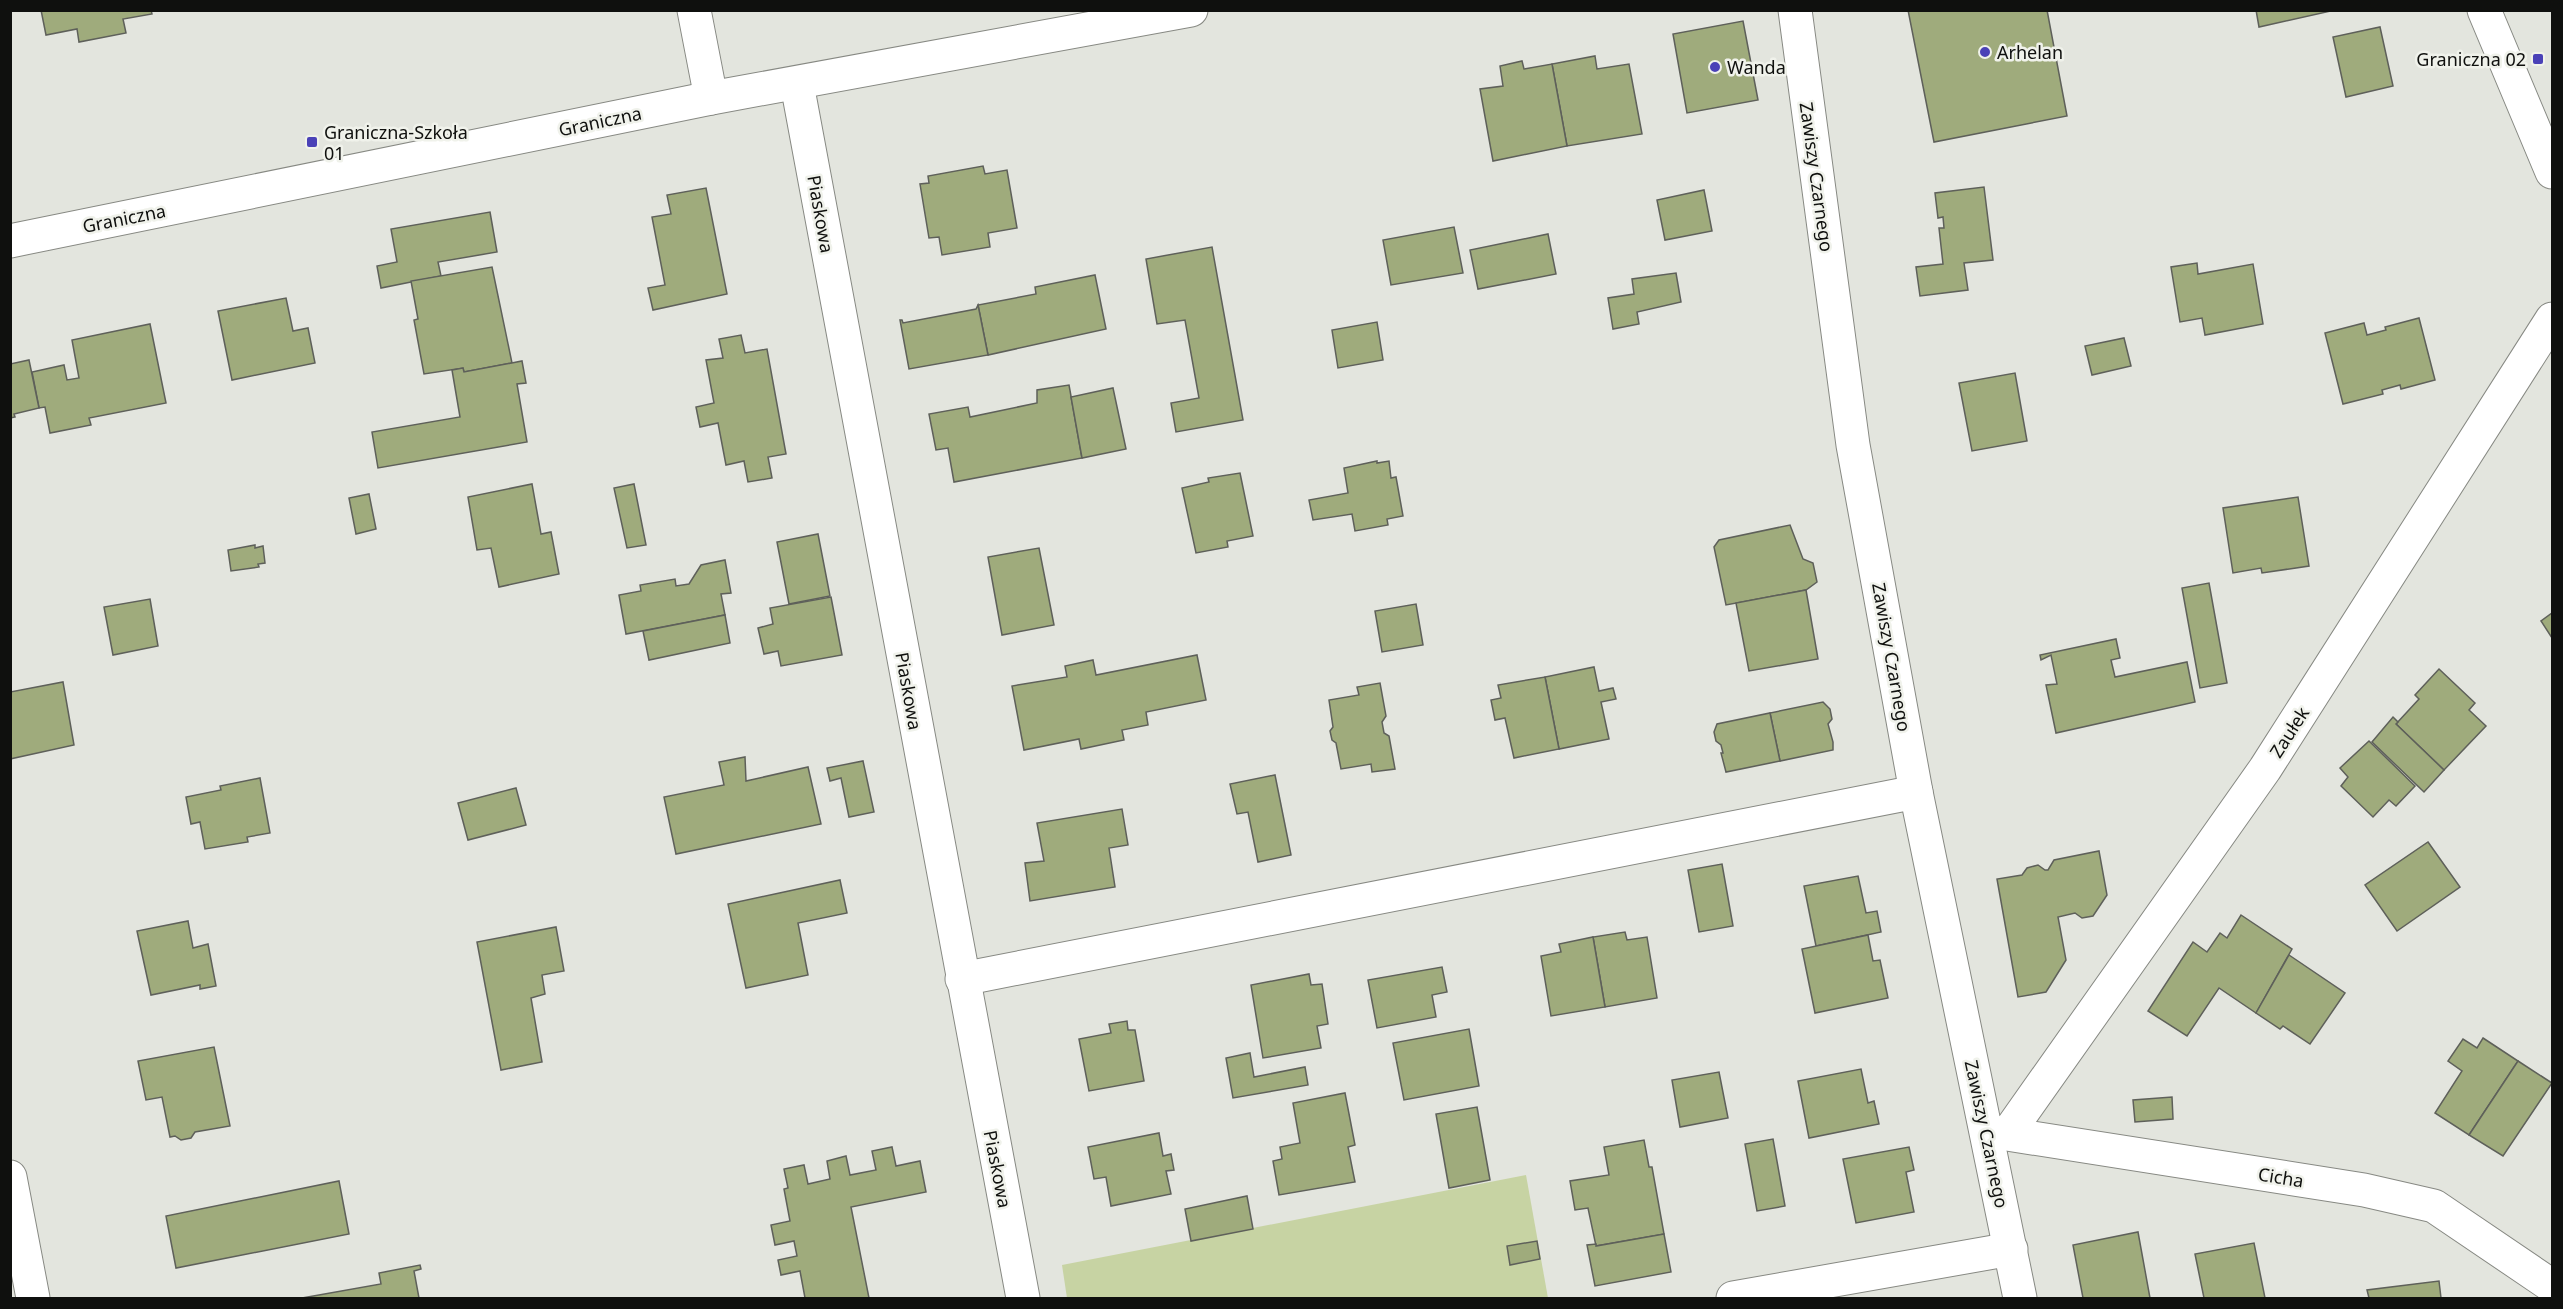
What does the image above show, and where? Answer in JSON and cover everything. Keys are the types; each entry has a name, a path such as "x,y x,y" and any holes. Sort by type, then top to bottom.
{"street":[{"path":"694,10 711,98"},
{"name":"Graniczna","path":"10,240 711,98 1191,10"},
{"name":"Zawiszy Czarnego","path":"1795,10 1853,444 1916,792 1997,1132 2011,1249 2020,1299"},
{"path":"2484,10 2553,172"},
{"name":"Piaskowa","path":"797,84 1023,1299"},
{"name":"Zaułek","path":"1997,1132 2265,770 2553,319"},
{"path":"962,979 1916,792"},
{"name":"Cicha","path":"1997,1132 2364,1190 2434,1206 2553,1286"},
{"path":"10,1177 33,1299"},
{"path":"1733,1299 2011,1249"}],"green space":[{"path":"1526,1175 1548,1298 1067,1298 1062,1265"}],"building":[{"path":"41,10 151,10 152,14 123,19 126,33 79,42 77,29 46,35"},
{"name":"Arhelan","path":"1908,10 2047,10 2067,116 1934,142"},
{"path":"2256,10 2331,10 2331,11 2259,27"},
{"name":"Wanda","path":"1743,21 1758,100 1687,113 1673,34"},
{"path":"2380,27 2393,86 2346,97 2333,37"},
{"path":"1595,56 1597,69 1629,64 1642,134 1567,146 1552,64"},
{"path":"1522,61 1524,69 1552,64 1567,146 1493,161 1480,89 1503,86 1500,66"},
{"path":"983,166 985,174 1007,170 1017,228 988,233 990,247 942,255 939,237 929,238 920,184 929,183 928,176"},
{"path":"1984,187 1993,260 1964,263 1968,290 1920,296 1916,267 1943,264 1939,228 1944,228 1943,217 1938,218 1935,193"},
{"path":"706,188 727,294 653,310 648,288 665,285 652,217 671,214 667,195"},
{"path":"1704,190 1712,231 1665,240 1657,200"},
{"path":"490,212 497,252 438,262 441,276 381,288 377,266 397,262 391,229"},
{"path":"1454,227 1463,273 1391,285 1383,240"},
{"path":"1548,234 1556,274 1478,289 1470,250"},
{"path":"1212,247 1243,420 1176,432 1171,403 1199,398 1185,320 1157,324 1146,259"},
{"path":"2197,263 2198,274 2253,264 2263,324 2205,335 2202,318 2180,322 2171,267"},
{"path":"492,267 512,363 464,372 463,368 424,374 414,320 418,319 411,281"},
{"path":"1676,273 1681,302 1637,312 1639,324 1613,329 1608,298 1634,294 1632,279"},
{"path":"1095,275 1106,329 988,355 978,305 1036,294 1035,287"},
{"path":"286,298 293,331 308,328 315,363 232,380 218,311"},
{"path":"978,305 988,355 909,369 900,320 903,323 976,309"},
{"path":"2419,318 2435,380 2401,389 2400,385 2382,390 2383,394 2343,404 2325,333 2364,323 2367,335 2386,330 2385,327"},
{"path":"1377,322 1383,360 1338,368 1332,330"},
{"path":"150,324 166,403 89,418 91,425 50,433 45,407 39,408 32,372 64,365 67,380 79,378 72,340"},
{"path":"741,335 745,353 767,349 786,454 768,457 772,478 748,482 744,461 726,465 718,423 700,427 696,407 714,403 706,360 723,358 719,339"},
{"path":"2124,338 2131,366 2092,375 2085,346"},
{"path":"29,360 39,408 14,414 15,417 10,418 10,364"},
{"path":"522,361 526,383 517,384 527,442 378,468 372,432 460,417 452,370 463,368 464,372"},
{"path":"2015,373 2027,441 1972,451 1959,383"},
{"path":"1069,385 1082,458 954,482 948,448 936,450 929,414 968,407 970,417 1037,403 1037,390"},
{"path":"1113,388 1126,449 1082,458 1071,397"},
{"path":"1377,461 1377,463 1389,461 1391,478 1396,477 1403,516 1387,519 1388,525 1355,531 1352,514 1313,520 1309,500 1348,493 1344,468"},
{"path":"1240,473 1253,536 1227,541 1228,547 1196,553 1182,488 1209,482 1208,478"},
{"path":"532,484 541,534 551,532 559,574 499,587 491,548 477,550 468,497"},
{"path":"634,484 646,545 627,548 614,488"},
{"path":"369,494 376,529 356,534 349,498"},
{"path":"2298,497 2309,566 2262,573 2261,568 2233,573 2223,508"},
{"path":"1790,525 1803,559 1813,563 1817,582 1806,590 1726,605 1714,547 1719,540"},
{"path":"818,534 830,596 789,604 777,542"},
{"path":"255,545 255,548 263,546 265,563 258,564 259,567 231,571 228,550"},
{"path":"1039,548 1054,625 1002,635 988,557"},
{"path":"725,560 731,593 721,594 725,615 626,634 619,595 641,591 640,585 675,579 676,586 689,584 701,565"},
{"path":"2209,583 2227,683 2200,688 2182,588"},
{"path":"1806,590 1818,659 1749,671 1736,603"},
{"path":"831,597 842,655 781,666 778,651 764,654 758,628 773,624 770,608"},
{"path":"150,599 158,646 113,655 104,607"},
{"path":"1416,604 1423,645 1382,652 1375,611"},
{"path":"2552,613 2552,638 2541,621"},
{"path":"725,615 730,643 649,660 643,631"},
{"path":"2116,639 2120,658 2111,660 2115,677 2187,662 2195,702 2056,733 2046,685 2057,684 2051,655 2041,660 2040,655"},
{"path":"1197,655 1206,700 1146,712 1148,725 1122,730 1124,740 1081,749 1079,739 1024,750 1012,686 1067,677 1065,666 1093,660 1096,675"},
{"path":"1594,667 1599,691 1613,688 1616,699 1601,702 1609,739 1559,749 1545,677"},
{"path":"2439,669 2475,703 2469,710 2486,726 2444,770 2396,724 2419,699 2415,695"},
{"path":"1545,677 1559,749 1514,758 1505,718 1495,720 1491,700 1501,698 1498,685"},
{"path":"63,682 74,745 10,759 10,692"},
{"path":"1380,683 1386,716 1382,722 1384,733 1389,736 1395,769 1372,772 1371,764 1341,769 1336,743 1332,740 1330,731 1333,727 1329,700 1359,695 1357,687"},
{"path":"1823,702 1830,709 1832,719 1828,724 1833,750 1780,761 1770,713"},
{"path":"1770,713 1780,761 1726,772 1721,745 1716,741 1714,732 1717,724"},
{"path":"2393,717 2398,722 2396,724 2444,770 2424,792 2372,742"},
{"path":"2369,741 2415,786 2396,806 2389,800 2373,817 2341,786 2348,777 2340,768"},
{"path":"745,757 746,781 808,767 821,824 676,854 664,797 724,785 719,762"},
{"path":"863,761 874,812 849,817 841,778 830,781 827,768"},
{"path":"1275,775 1291,855 1258,862 1248,812 1237,814 1230,784"},
{"path":"260,778 270,833 247,837 248,842 205,849 200,822 191,824 186,797 221,790 220,786"},
{"path":"516,788 526,825 468,840 458,803"},
{"path":"1122,809 1128,845 1109,848 1115,887 1030,901 1025,863 1044,861 1037,823"},
{"path":"2428,842 2460,887 2397,931 2365,885"},
{"path":"2099,851 2107,895 2093,916 2082,918 2075,913 2058,917 2066,960 2046,992 2018,997 1997,879 2022,875 2027,868 2038,865 2048,870 2054,860"},
{"path":"1722,864 1733,926 1699,932 1688,870"},
{"path":"1858,876 1866,913 1877,911 1881,932 1816,946 1804,886"},
{"path":"840,880 847,913 798,923 808,975 746,988 728,904"},
{"path":"2241,915 2292,949 2256,1013 2219,988 2187,1036 2148,1011 2193,942 2207,952 2220,933 2227,938"},
{"path":"188,921 193,948 208,944 216,986 200,989 200,985 151,995 137,931"},
{"path":"556,927 564,971 542,975 545,994 531,998 542,1062 501,1070 477,942"},
{"path":"1625,932 1627,940 1647,937 1657,998 1605,1007 1593,937"},
{"path":"1868,935 1873,961 1880,960 1888,998 1815,1013 1802,949"},
{"path":"1593,937 1605,1007 1551,1016 1541,956 1561,952 1559,944"},
{"path":"2289,955 2345,993 2310,1044 2283,1026 2280,1029 2256,1013"},
{"path":"1442,967 1447,992 1432,995 1436,1017 1377,1028 1368,980"},
{"path":"1309,974 1311,985 1322,984 1328,1024 1317,1026 1321,1048 1263,1058 1251,985"},
{"path":"1127,1021 1128,1030 1135,1030 1144,1081 1089,1091 1079,1039 1111,1033 1109,1024"},
{"path":"1469,1029 1479,1086 1404,1100 1393,1043"},
{"path":"2483,1038 2518,1061 2469,1135 2435,1113 2462,1071 2448,1061 2463,1039 2477,1048"},
{"path":"214,1047 230,1126 195,1132 191,1138 181,1140 175,1136 170,1137 162,1097 146,1100 138,1061"},
{"path":"1250,1053 1254,1077 1305,1067 1308,1085 1233,1098 1226,1058"},
{"path":"2518,1061 2552,1083 2503,1156 2469,1135"},
{"path":"1861,1069 1868,1103 1874,1101 1879,1124 1809,1138 1798,1081"},
{"path":"1719,1072 1728,1118 1680,1127 1672,1080"},
{"path":"1345,1093 1355,1145 1348,1147 1355,1182 1279,1195 1273,1161 1282,1159 1280,1147 1300,1143 1293,1103"},
{"path":"2172,1097 2173,1119 2135,1122 2133,1100"},
{"path":"1477,1107 1490,1180 1449,1188 1436,1114"},
{"path":"1159,1133 1163,1156 1171,1154 1174,1170 1166,1171 1171,1194 1111,1206 1106,1177 1094,1179 1088,1147"},
{"path":"1773,1139 1785,1206 1757,1211 1745,1144"},
{"path":"1644,1140 1649,1167 1652,1167 1664,1234 1596,1246 1588,1208 1575,1210 1570,1181 1609,1175 1604,1147"},
{"path":"892,1147 896,1166 920,1161 926,1192 851,1207 869,1298 805,1298 800,1271 781,1275 778,1260 797,1256 794,1241 775,1245 771,1225 790,1221 784,1189 788,1188 784,1169 804,1165 808,1184 830,1179 827,1161 846,1156 850,1175 876,1170 872,1151"},
{"path":"1909,1147 1914,1170 1906,1172 1914,1212 1856,1223 1843,1159"},
{"path":"339,1181 349,1234 176,1268 166,1216"},
{"path":"1247,1196 1253,1229 1191,1241 1185,1209"},
{"path":"2138,1232 2150,1298 2083,1298 2073,1245"},
{"path":"1664,1234 1671,1272 1595,1286 1587,1245 1596,1244 1596,1246"},
{"path":"1537,1241 1540,1259 1510,1265 1507,1246"},
{"path":"2254,1243 2265,1298 2204,1298 2195,1254"},
{"path":"420,1265 421,1269 414,1271 419,1298 302,1298 381,1284 379,1273"},
{"path":"2439,1281 2441,1298 2369,1298 2367,1290"}],"place":[{"name":"Arhelan","path":"1985,52"},
{"name":"Graniczna 02","path":"2538,59"},
{"name":"Wanda","path":"1715,67"},
{"name":"Graniczna-Szkoła 01","path":"312,142"}]}
